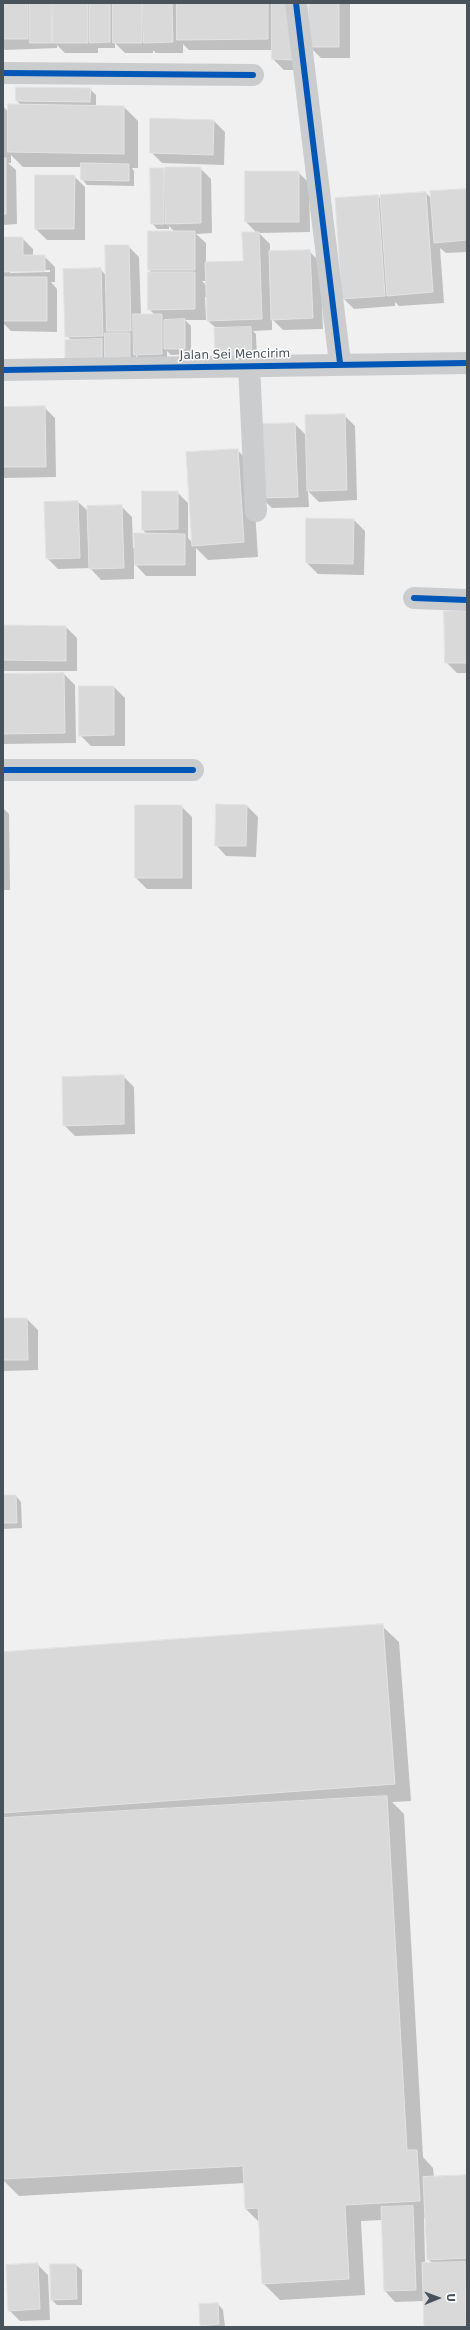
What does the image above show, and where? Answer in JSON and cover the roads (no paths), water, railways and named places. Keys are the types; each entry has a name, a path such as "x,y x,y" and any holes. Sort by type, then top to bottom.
{"street":[{"path":"296,3 340,363"},
{"path":"3,73 253,75"},
{"name":"Jalan Sei Mencirim","path":"3,370 340,363 467,363"},
{"path":"249,366 256,511"},
{"path":"414,598 467,600"},
{"path":"3,770 193,770"}]}
